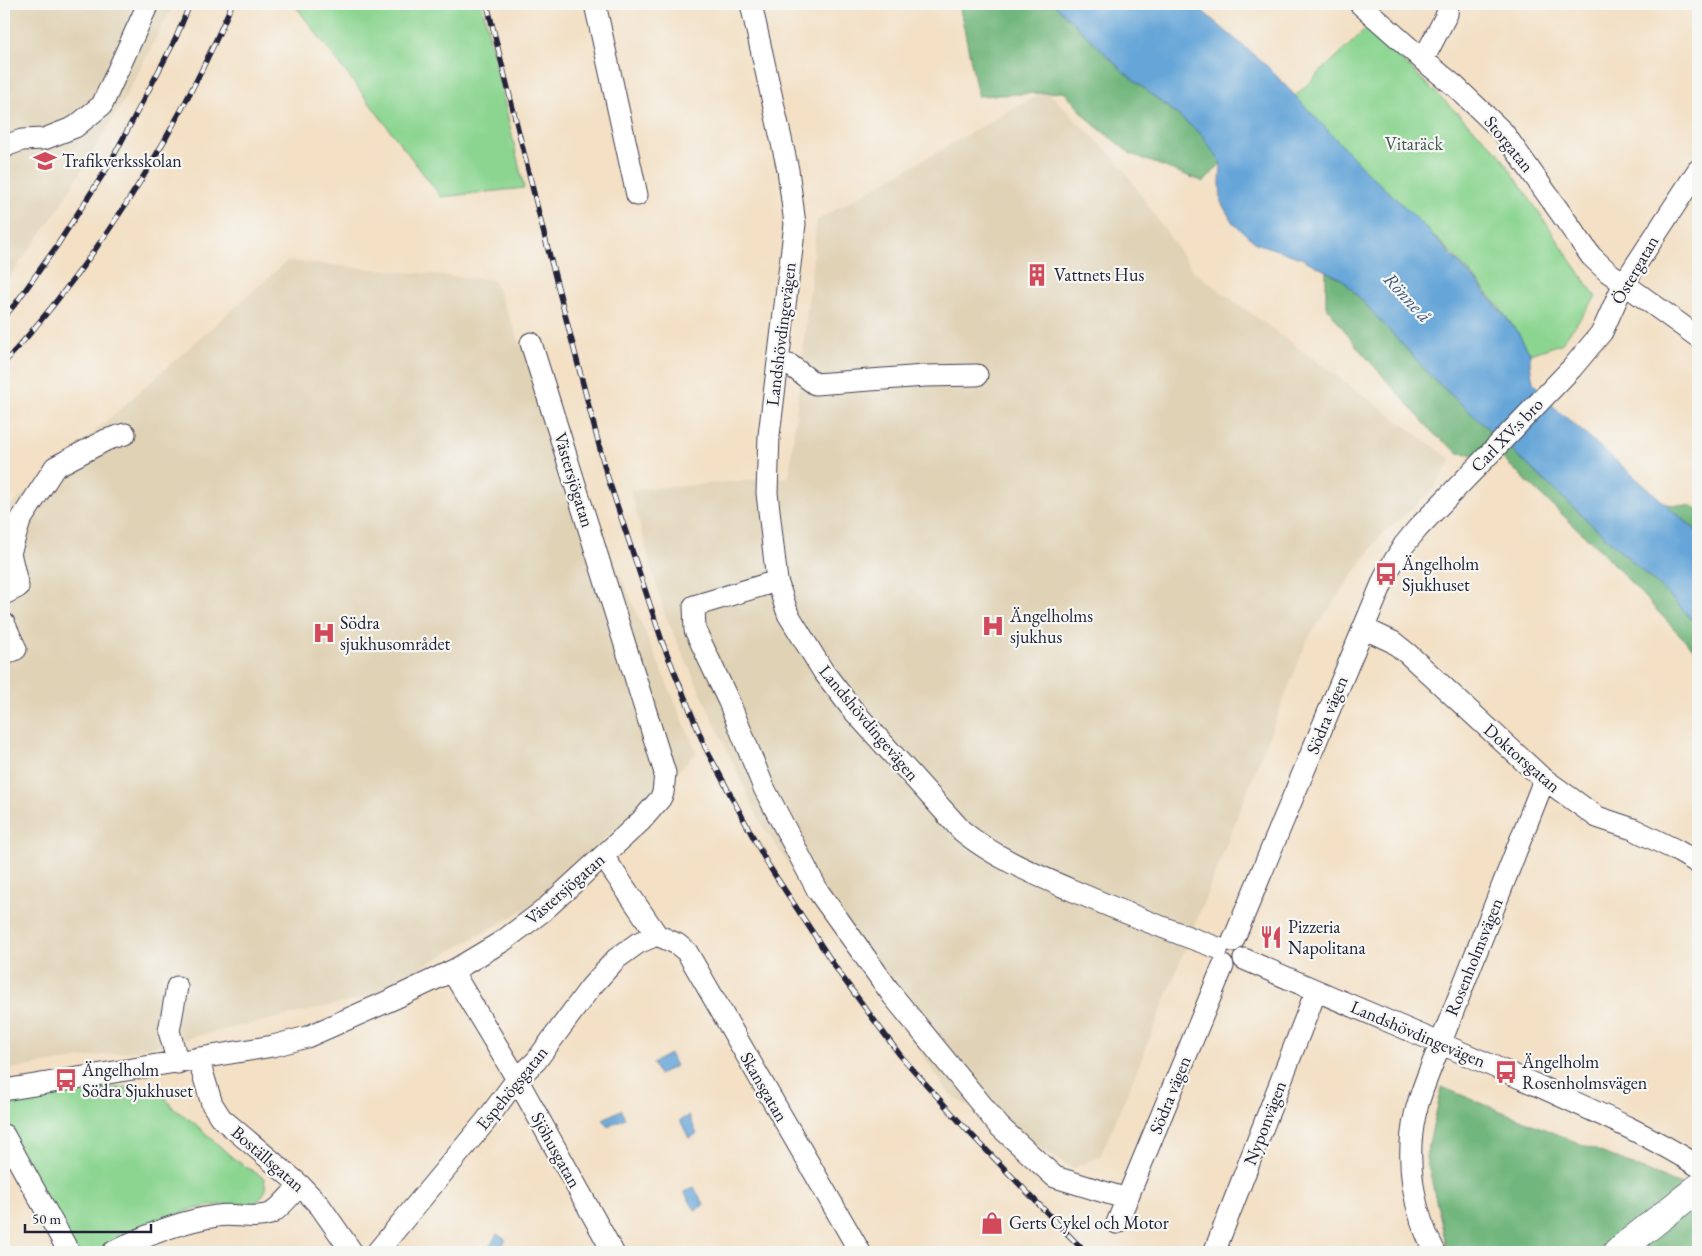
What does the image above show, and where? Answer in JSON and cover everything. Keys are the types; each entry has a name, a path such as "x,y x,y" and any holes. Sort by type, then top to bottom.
{"main road":[{"path":"1617,1252 1698,1188"}],"street":[{"path":"5,144 22,140 44,139 75,127 102,105 148,4"},
{"path":"595,4 638,195"},
{"name":"Landshövdingevägen","path":"751,4 788,170 795,224 769,435 767,493 776,581 788,614 823,671 852,710 962,832 998,857 1138,918 1225,952 1239,943 1243,948 1244,959 1440,1042 1640,1132 1698,1166"},
{"name":"Storgatan","path":"1360,4 1456,87 1503,132 1591,256 1608,272 1698,337"},
{"path":"1424,60 1447,14 1448,4"},
{"name":"Östergatan","path":"1572,368 1602,332 1624,283 1698,170"},
{"name":"Västersjögatan","path":"4,1090 273,1046 307,1036 452,971 503,941 543,911 604,856 656,805 663,792 665,773 531,343"},
{"path":"778,363 790,365 815,384 924,376 977,375"},
{"name":"Carl XV:s bro","path":"1442,501 1572,368"},
{"path":"4,594 18,588 10,553 20,520 55,467 106,440 124,434"},
{"name":"Södra vägen","path":"1117,1223 1225,952 1386,574 1413,534 1442,501"},
{"path":"776,581 694,606 694,630 729,702 764,788 818,891 893,996 999,1126 1055,1177 1127,1199"},
{"path":"4,623 16,649 4,655"},
{"name":"Doktorsgatan","path":"1363,628 1393,642 1408,654 1544,780 1597,817 1633,829 1698,863"},
{"name":"Rosenholmsvägen","path":"1435,1252 1418,1212 1412,1185 1414,1116 1440,1042 1544,780"},
{"path":"604,856 657,935"},
{"name":"Espehögsgatan","path":"376,1252 485,1122 517,1079 536,1061 590,988 616,959 638,943 657,935"},
{"name":"Skansgatan","path":"657,935 677,944 686,952 860,1252"},
{"name":"Sjöhusgatan","path":"452,971 517,1079 613,1252"},
{"name":"Boställsgatan","path":"177,986 169,1032 188,1060 221,1118 300,1184 320,1206 352,1252"},
{"name":"Nyponvägen","path":"1220,1252 1215,1250 1316,991"},
{"path":"4,1135 70,1252"},
{"path":"113,1252 143,1236 190,1220 219,1215 253,1217 272,1213 300,1184"}],"shaded area":[{"name":"Trafikverksskolan","path":"4,4 174,4 120,107 55,214 4,285"},
{"name":"Ängelholms sjukhus","path":"1046,90 1120,164 1193,271 1452,460 1431,492 1381,535 1307,640 1143,1056 1100,1157 1072,1168 951,1096 761,824 664,613 630,490 789,477 817,220"},
{"name":"Södra sjukhusområdet","path":"287,261 493,280 697,753 534,904 369,997 137,1050 4,1070 4,512"}],"green space":[{"path":"294,4 482,4 524,188 441,197"},
{"path":"959,4 1054,4 1125,73 1201,134 1221,163 1204,182 1131,154 1093,124 1064,92 978,96"},
{"name":"Vitaräck","path":"1366,29 1387,46 1498,152 1596,297 1561,344 1530,354 1515,329 1477,281 1434,236 1349,154 1295,96"},
{"path":"1326,271 1343,280 1433,378 1676,602 1698,626 1698,654 1602,552 1501,457 1459,453 1434,434 1358,348 1326,306"},
{"path":"1666,504 1692,506 1698,510 1698,532"},
{"path":"156,1086 174,1109 193,1122 234,1159 264,1178 266,1190 257,1203 217,1205 190,1210 167,1218 95,1252 76,1252 4,1121 12,1100 63,1090"},
{"path":"1442,1087 1698,1192 1698,1252 1448,1252 1426,1157"}],"water":[{"name":"Rönne å","path":"1054,4 1194,4 1268,67 1367,172 1412,214 1478,283 1519,334 1530,354 1533,382 1554,407 1698,532 1698,626 1676,602 1433,378 1343,280 1301,258 1256,243 1233,223 1221,202 1221,163 1201,134 1125,73"},
{"path":"670,1054 676,1066 659,1075 653,1063"},
{"path":"621,1110 625,1118 608,1127 603,1119"},
{"path":"689,1116 697,1134 689,1138 680,1120"},
{"path":"694,1187 704,1205 695,1210 684,1192"},
{"path":"497,1234 506,1240 498,1252 486,1252"}],"railway":[{"path":"4,317 56,247 109,165 175,40 190,4"},
{"path":"4,363 72,281 133,193 161,147 186,100 232,4"},
{"path":"487,4 606,472 663,644 705,747 767,863 840,974 900,1055 965,1128 1085,1252"}],"place":[{"name":"Trafikverksskolan","path":"45,161"},
{"name":"Vattnets Hus","path":"1037,275"},
{"name":"Ängelholm Sjukhuset","path":"1386,574"},
{"name":"Ängelholms sjukhus","path":"993,626"},
{"name":"Södra sjukhusområdet","path":"324,633"},
{"name":"Pizzeria Napolitana","path":"1271,937"},
{"name":"Ängelholm Rosenholmsvägen","path":"1506,1072"},
{"name":"Ängelholm Södra Sjukhuset","path":"66,1080"},
{"name":"Gerts Cykel och Motor","path":"992,1223"}]}
